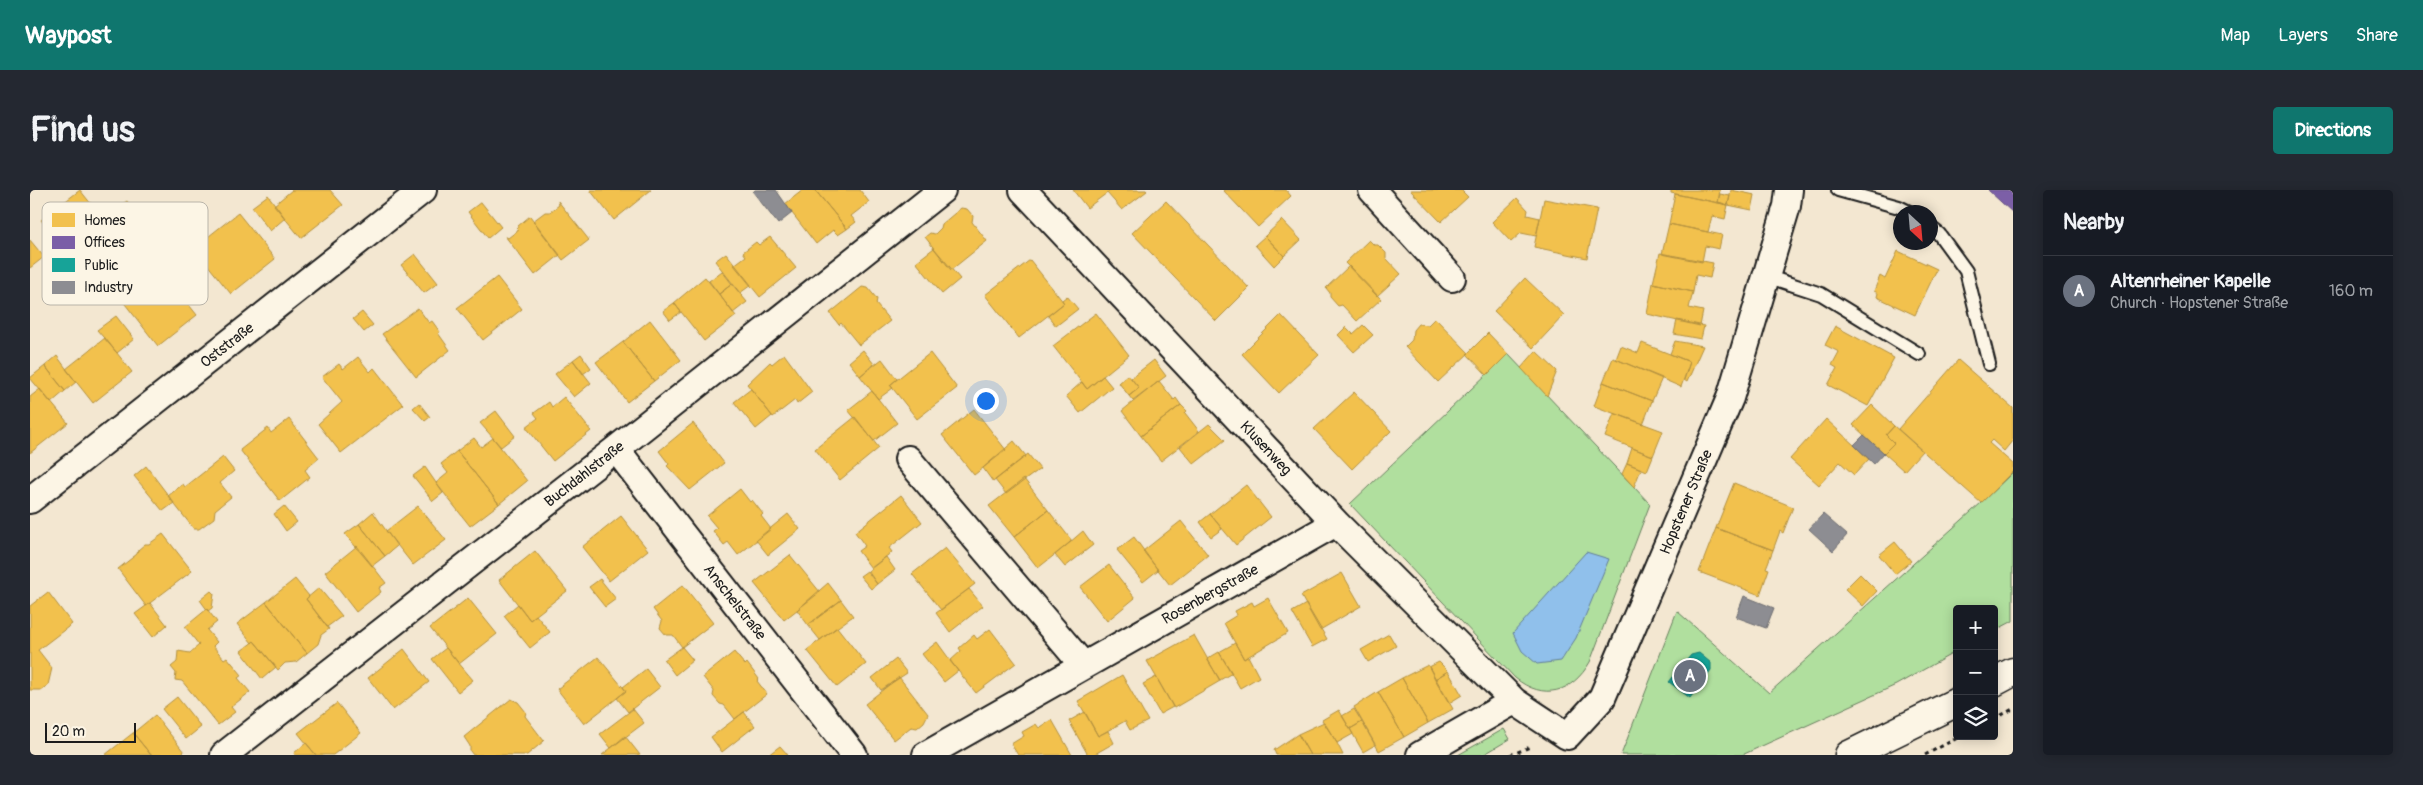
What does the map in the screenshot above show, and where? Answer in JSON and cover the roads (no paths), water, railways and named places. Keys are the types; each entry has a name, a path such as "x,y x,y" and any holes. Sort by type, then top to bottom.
{"main road":[{"path":"1998,680 2013,672"},
{"path":"1849,755 1953,704"}],"street":[{"name":"Oststraße","path":"30,500 423,190"},
{"name":"Buchdahlstraße","path":"224,755 616,449 942,190"},
{"name":"Klusenweg","path":"1024,190 1336,524 1514,702"},
{"path":"1372,190 1452,278"},
{"name":"Hopstener Straße","path":"1514,702 1567,736 1602,698 1730,398 1787,206 1789,190"},
{"name":"Anschelstraße","path":"616,449 854,755"},
{"path":"908,459 1083,665"},
{"name":"Rosenbergstraße","path":"926,755 1336,524"},
{"path":"1420,755 1514,702"}],"lane":[{"path":"1838,190 1893,205"},
{"path":"1938,234 1966,271 1989,364"},
{"path":"1766,276 1821,294 1919,354"}],"water":[{"path":"1586,552 1609,559 1576,638 1561,661 1537,664 1522,651 1513,633"}],"place":[{"name":"Altenrheiner Kapelle","path":"1690,676"}]}
